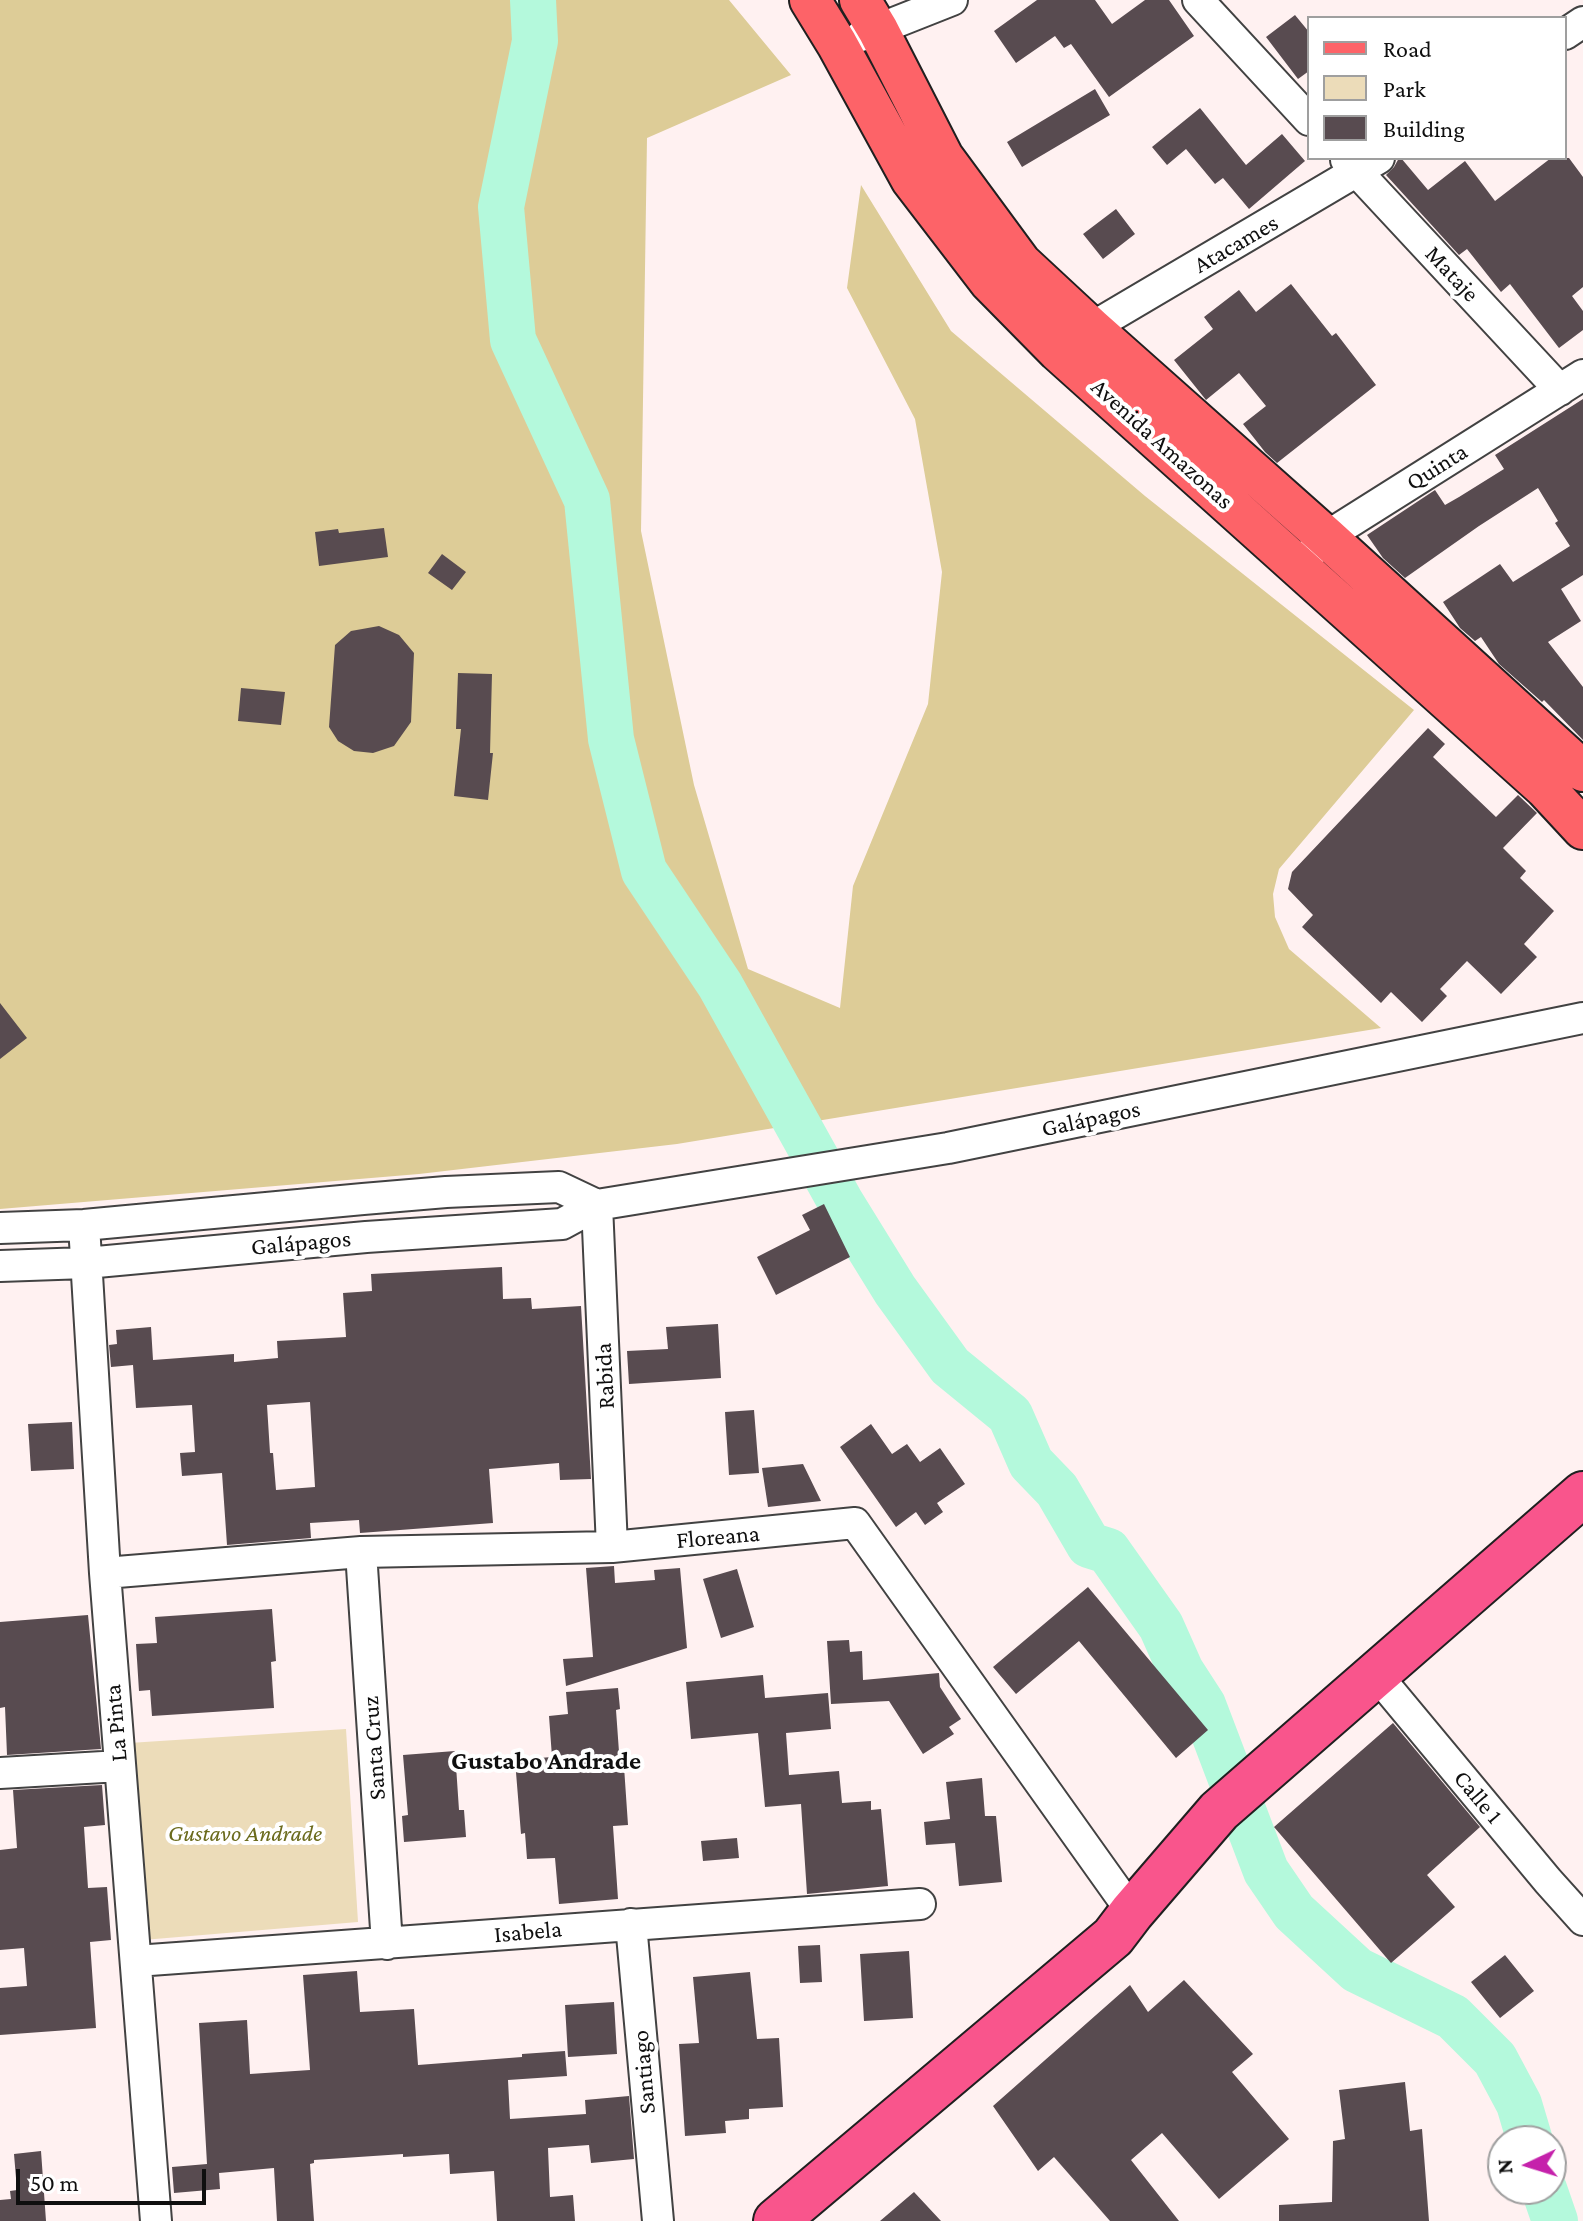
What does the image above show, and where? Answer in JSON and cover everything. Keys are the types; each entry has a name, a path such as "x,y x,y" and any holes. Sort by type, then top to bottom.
{"highway":[{"path":"776,2221 1113,1937 1219,1811 1583,1494"}],"main road":[{"name":"Avenida Amazonas","path":"810,0 911,179 990,282 1058,351 1545,788 1583,829"},
{"name":"Avenida Amazonas","path":"869,15 943,157 1021,263 1582,768"}],"street":[{"path":"837,44 869,15 952,0"},
{"path":"1198,0 1307,118"},
{"name":"Atacames","path":"1091,328 1360,163"},
{"name":"Mataje","path":"1360,163 1571,382"},
{"name":"Quinta","path":"1298,566 1326,537 1571,382"},
{"path":"1545,788 1582,768"},
{"name":"Galápagos","path":"0,1266 86,1263 366,1237 562,1224 597,1205 937,1150 1583,1018"},
{"name":"Galápagos","path":"0,1228 84,1225 419,1194 559,1187 597,1205"},
{"name":"Rabida","path":"597,1205 612,1547"},
{"name":"La Pinta","path":"84,1225 105,1573 156,2221"},
{"name":"Floreana","path":"105,1573 361,1552 612,1547 855,1523 1132,1912"},
{"name":"Santa Cruz","path":"361,1552 387,1944"},
{"name":"Calle 1","path":"1375,1673 1583,1920"},
{"path":"0,1773 120,1766"},
{"name":"Isabela","path":"136,1961 920,1904"},
{"name":"Santiago","path":"631,1924 658,2221"}],"green space":[{"name":"Gustavo Andrade","path":"346,1729 358,1922 143,1940 129,1743"}],"shaded area":[{"path":"0,0 729,0 791,75 647,138 641,531 694,785 748,969 840,1008 853,886 928,704 942,572 915,419 847,288 861,185 951,331 1145,496 1414,710 1279,869 1273,894 1275,917 1289,949 1381,1028 677,1144 419,1174 0,1209"}],"building":[{"path":"1037,0 1095,0 1112,24 1145,0 1169,0 1194,36 1109,97 1071,44 1064,48 1055,36 1016,63 994,31"},
{"path":"1295,15 1307,30 1307,72 1298,79 1266,37"},
{"path":"1095,89 1110,115 1022,167 1007,142"},
{"path":"1200,108 1246,165 1282,134 1305,161 1249,209 1223,178 1215,184 1186,149 1167,165 1152,147"},
{"path":"1569,158 1583,177 1583,287 1572,296 1583,311 1583,330 1559,348 1510,284 1501,292 1467,249 1459,255 1386,175 1398,160 1403,160 1428,190 1465,161 1495,201 1548,160"},
{"path":"1116,209 1135,234 1103,259 1083,234"},
{"path":"1291,284 1332,336 1336,333 1376,385 1277,463 1243,424 1266,406 1239,373 1206,400 1174,360 1213,329 1204,317 1239,290 1256,312"},
{"path":"1583,399 1583,575 1561,589 1581,621 1548,642 1583,687 1583,740 1544,700 1542,702 1499,664 1481,637 1475,641 1460,628 1443,602 1500,564 1513,582 1570,546 1538,488 1405,578 1383,558 1367,535 1435,490 1445,505 1504,469 1495,455"},
{"path":"384,528 388,557 319,566 315,532"},
{"path":"442,554 466,572 452,590 428,573"},
{"path":"379,626 399,635 414,653 411,722 394,746 373,753 354,751 338,741 329,727 335,645 351,631"},
{"path":"458,673 492,674 490,753 493,753 488,800 454,796 461,729 456,729"},
{"path":"241,688 285,692 281,725 238,721"},
{"path":"1428,728 1445,744 1433,757 1496,817 1518,795 1537,813 1503,848 1526,871 1520,878 1554,911 1524,944 1537,957 1501,994 1467,961 1440,989 1447,996 1422,1022 1391,992 1381,1003 1302,927 1313,915 1288,889 1292,872"},
{"path":"0,1003 27,1038 0,1059"},
{"path":"824,1204 850,1257 776,1295 757,1257 810,1230 802,1215"},
{"path":"502,1267 503,1299 531,1298 532,1309 581,1306 591,1479 560,1480 559,1463 489,1469 493,1523 360,1533 359,1520 310,1523 311,1538 227,1545 222,1473 182,1476 180,1453 195,1452 192,1405 136,1408 133,1365 111,1367 109,1345 117,1344 116,1330 151,1327 153,1360 234,1354 234,1362 278,1358 277,1341 346,1337 343,1293 372,1291 371,1274","holes":["310,1402 315,1487 276,1490 267,1405"]},
{"path":"718,1324 721,1378 629,1384 627,1351 668,1349 666,1327"},
{"path":"754,1410 759,1473 729,1475 725,1412"},
{"path":"72,1422 74,1469 31,1471 28,1424"},
{"path":"871,1424 892,1454 907,1444 920,1462 940,1448 965,1484 937,1503 943,1512 925,1525 916,1512 896,1527 840,1447"},
{"path":"803,1464 821,1501 768,1507 762,1468"},
{"path":"614,1566 615,1583 655,1580 654,1570 680,1568 687,1648 566,1686 563,1659 593,1657 586,1568"},
{"path":"737,1569 754,1627 721,1638 703,1579"},
{"path":"1088,1587 1208,1730 1176,1758 1079,1641 1016,1694 993,1667"},
{"path":"272,1609 276,1661 271,1662 274,1708 152,1716 150,1690 139,1691 136,1644 157,1643 155,1617"},
{"path":"88,1615 101,1749 7,1755 5,1707 0,1708 0,1622"},
{"path":"849,1640 850,1652 862,1651 863,1680 939,1673 940,1687 961,1719 949,1727 954,1734 923,1754 889,1701 831,1704 827,1641"},
{"path":"763,1675 765,1698 828,1693 831,1729 786,1733 789,1775 839,1771 842,1803 871,1801 871,1810 881,1809 888,1886 807,1894 801,1804 765,1807 758,1733 691,1739 686,1682"},
{"path":"618,1688 619,1752 623,1752 628,1825 613,1826 618,1899 559,1904 555,1858 527,1859 525,1833 521,1834 515,1760 552,1757 549,1716 568,1714 566,1692"},
{"path":"1393,1723 1480,1827 1427,1875 1455,1907 1391,1963 1274,1827"},
{"path":"455,1751 459,1810 464,1810 466,1837 404,1842 402,1816 408,1815 403,1755"},
{"path":"982,1778 985,1816 996,1816 1002,1882 959,1886 955,1843 926,1845 924,1822 950,1819 946,1782"},
{"path":"102,1785 105,1825 84,1827 88,1888 107,1887 111,1940 90,1942 96,2028 0,2035 0,1988 27,1986 24,1948 0,1950 0,1850 17,1848 13,1790"},
{"path":"737,1838 739,1858 703,1861 701,1841"},
{"path":"820,1945 822,1982 800,1983 798,1946"},
{"path":"909,1951 913,2018 864,2021 860,1954"},
{"path":"1505,1955 1534,1991 1500,2018 1471,1982"},
{"path":"357,1971 360,2012 414,2009 418,2065 565,2051 567,2076 508,2080 510,2119 586,2114 585,2100 629,2096 634,2159 591,2163 589,2145 548,2148 550,2197 573,2195 575,2221 497,2221 494,2171 450,2174 449,2154 314,2160 310,2164 314,2221 277,2221 274,2168 219,2173 220,2189 174,2193 172,2167 207,2164 199,2023 247,2020 250,2074 310,2070 303,1975"},
{"path":"750,1972 757,2039 779,2038 783,2107 749,2109 749,2119 725,2121 726,2133 685,2136 679,2044 699,2043 693,1977"},
{"path":"1184,1980 1253,2054 1232,2072 1289,2139 1219,2199 1162,2133 1131,2160 1179,2221 1110,2221 1054,2157 1038,2171 993,2106 1130,1985 1148,2012"},
{"path":"614,2002 617,2054 568,2057 565,2005"},
{"path":"1405,2082 1410,2131 1422,2129 1429,2221 1279,2221 1279,2205 1332,2202 1333,2141 1345,2139 1339,2090"},
{"path":"41,2151 46,2221 0,2221 0,2200 11,2199 10,2191 17,2190 14,2154"},
{"path":"914,2192 941,2221 880,2221"}],"waterway":[{"path":"533,0 535,41 501,207 513,340 587,500 611,739 644,871 720,985 840,1201 895,1290 950,1366 1010,1415 1031,1463 1057,1490 1089,1545 1108,1551 1161,1626 1181,1671 1203,1705 1266,1871 1294,1912 1357,1970 1453,2017 1495,2059 1519,2104 1525,2125"},
{"path":"1550,2205 1555,2221"}],"district":[{"name":"Gustabo Andrade","path":"546,1761"}]}
